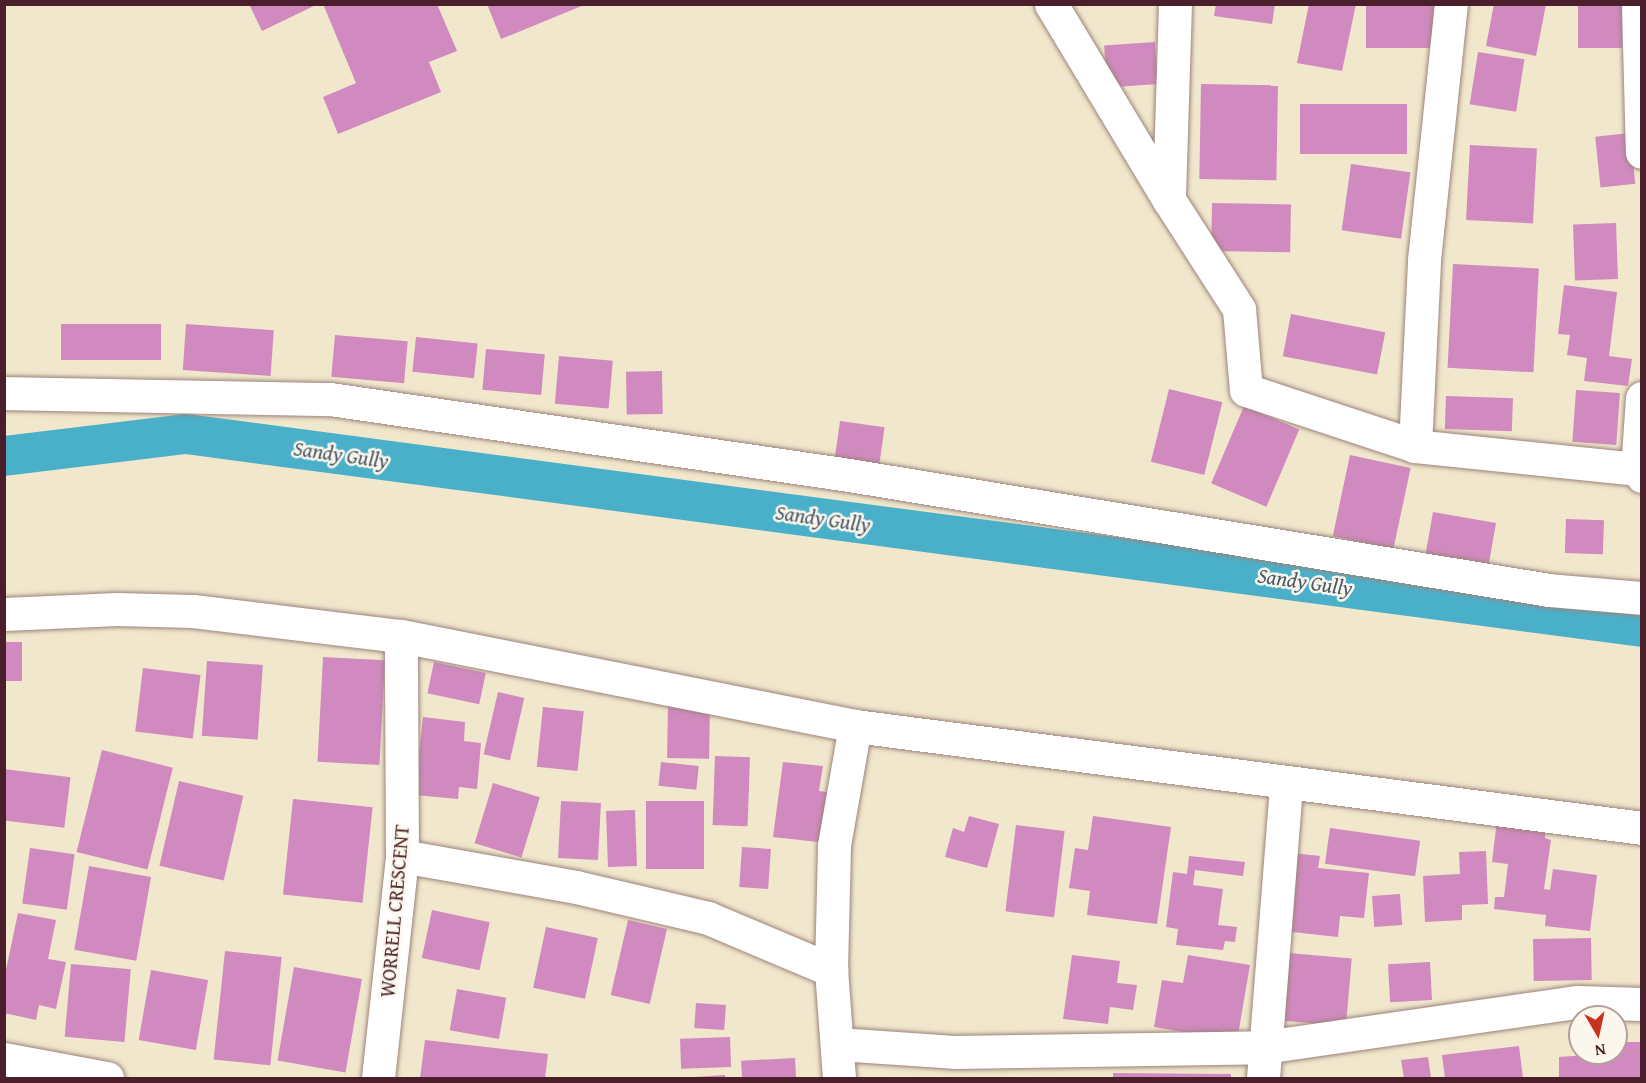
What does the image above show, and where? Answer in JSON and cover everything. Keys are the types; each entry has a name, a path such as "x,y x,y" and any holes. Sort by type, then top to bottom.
{"street":[{"path":"1051,4 1169,200 1239,309 1246,390 1415,446 1448,452 1639,472 1641,398"},
{"path":"1169,200 1175,4"},
{"path":"1415,446 1424,260 1451,4"},
{"path":"1638,4 1641,152"},
{"path":"4,393 330,399 861,477 1549,590 1641,598"},
{"path":"4,614 117,609 193,611 401,636 855,726 1641,828"},
{"name":"WORRELL CRESCENT","path":"378,1078 402,856 401,636"},
{"path":"839,1078 831,969 834,845 855,726"},
{"path":"1263,1063 1286,783"},
{"path":"402,856 576,887 708,918 831,969"},
{"path":"838,1044 954,1052 1263,1063 1578,1002 1641,1004"},
{"path":"4,1059 107,1078"}],"building":[{"path":"249,4 318,4 262,31"},
{"path":"323,4 437,4 457,51 429,62 441,92 338,134 323,97 356,83"},
{"path":"487,4 584,4 584,5 501,39"},
{"path":"1216,4 1275,4 1272,24 1214,16"},
{"path":"1309,4 1356,4 1342,71 1297,63"},
{"path":"1366,4 1437,4 1437,48 1366,48"},
{"path":"1494,4 1546,4 1536,56 1486,46"},
{"path":"1578,4 1622,4 1622,48 1578,48"},
{"path":"1155,42 1158,84 1107,87 1104,46"},
{"path":"1478,52 1524,59 1516,112 1470,104"},
{"path":"1201,84 1278,85 1276,180 1199,179"},
{"path":"1300,104 1407,104 1407,154 1300,154"},
{"path":"1630,133 1635,184 1601,187 1595,137"},
{"path":"1470,145 1537,149 1533,223 1466,220"},
{"path":"1351,164 1410,172 1401,239 1342,230"},
{"path":"1212,203 1291,204 1290,252 1211,251"},
{"path":"1616,223 1618,279 1575,280 1573,225"},
{"path":"1453,264 1539,269 1533,372 1448,368"},
{"path":"1564,285 1617,292 1609,356 1632,359 1628,386 1584,381 1587,358 1567,355 1570,335 1558,334"},
{"path":"1291,314 1385,332 1377,375 1283,356"},
{"path":"61,324 161,324 161,360 61,360"},
{"path":"186,324 274,330 271,376 183,370"},
{"path":"335,335 408,341 404,383 331,377"},
{"path":"416,337 478,343 474,378 412,372"},
{"path":"486,349 545,354 541,395 482,390"},
{"path":"559,356 613,361 609,409 555,404"},
{"path":"662,371 663,414 627,415 626,372"},
{"path":"1169,389 1222,402 1204,475 1151,462"},
{"path":"1576,390 1620,393 1616,445 1572,442"},
{"path":"1446,396 1513,398 1512,431 1445,429"},
{"path":"1244,406 1299,429 1266,507 1211,483"},
{"path":"840,421 885,427 879,470 834,464"},
{"path":"1350,455 1411,468 1393,549 1333,536"},
{"path":"1433,512 1496,523 1487,572 1424,561"},
{"path":"1566,519 1604,520 1603,554 1565,553"},
{"path":"4,642 22,642 22,681 4,681"},
{"path":"323,657 385,660 379,765 318,762"},
{"path":"207,661 263,665 258,740 202,736"},
{"path":"434,662 486,673 479,704 427,693"},
{"path":"143,668 201,675 193,739 135,732"},
{"path":"498,692 524,698 510,760 484,754"},
{"path":"668,704 710,705 709,759 667,758"},
{"path":"543,707 584,711 578,771 537,767"},
{"path":"423,717 465,722 464,741 481,743 477,789 459,787 458,799 415,795"},
{"path":"102,750 173,768 147,870 77,852"},
{"path":"715,756 750,757 748,826 713,825"},
{"path":"661,762 699,766 696,790 658,786"},
{"path":"783,762 823,766 819,791 834,793 827,843 773,837"},
{"path":"4,769 71,777 64,828 4,820"},
{"path":"179,781 243,796 224,881 159,866"},
{"path":"493,783 540,797 521,858 475,843"},
{"path":"293,799 373,807 363,903 283,894"},
{"path":"561,801 601,803 598,860 558,858"},
{"path":"646,801 704,801 704,869 646,869"},
{"path":"635,810 637,866 608,867 606,811"},
{"path":"969,816 999,824 987,868 945,857 953,828 964,832"},
{"path":"1093,816 1171,827 1157,924 1087,915 1090,891 1069,888 1075,848 1088,850"},
{"path":"1497,820 1546,826 1545,838 1551,840 1544,889 1550,890 1553,869 1597,875 1590,931 1545,926 1546,915 1494,909 1495,897 1504,897 1508,864 1492,862"},
{"path":"1016,825 1065,831 1054,917 1005,911"},
{"path":"1330,828 1420,841 1415,876 1325,864"},
{"path":"742,847 771,849 768,889 739,887"},
{"path":"30,848 75,854 67,910 22,903"},
{"path":"1486,851 1488,904 1462,905 1462,920 1425,922 1423,876 1460,874 1459,852"},
{"path":"1292,853 1320,856 1318,868 1369,873 1364,918 1340,916 1338,937 1283,931"},
{"path":"1189,856 1245,862 1243,876 1195,870 1193,885 1223,889 1218,925 1237,927 1235,942 1225,941 1223,950 1176,945 1178,929 1166,927 1173,872 1187,874"},
{"path":"89,866 151,877 136,961 74,950"},
{"path":"1400,894 1402,925 1374,927 1372,896"},
{"path":"432,910 490,922 480,970 422,958"},
{"path":"18,913 56,920 48,959 66,962 56,1009 39,1005 36,1020 4,1013 4,979"},
{"path":"628,920 667,929 650,1004 611,995"},
{"path":"546,927 598,938 585,999 533,988"},
{"path":"1591,938 1592,980 1534,981 1533,939"},
{"path":"225,951 282,957 270,1065 214,1059"},
{"path":"1289,953 1352,958 1346,1026 1283,1021"},
{"path":"1072,955 1120,961 1117,983 1137,985 1133,1010 1110,1007 1108,1024 1063,1019"},
{"path":"1188,955 1250,965 1237,1041 1154,1027 1162,980 1183,983"},
{"path":"1430,962 1432,1000 1390,1002 1388,964"},
{"path":"71,964 131,969 124,1042 65,1037"},
{"path":"294,967 362,979 345,1073 278,1061"},
{"path":"151,970 208,980 196,1050 139,1040"},
{"path":"457,989 506,998 499,1039 450,1030"},
{"path":"696,1003 726,1005 724,1030 694,1028"},
{"path":"730,1037 731,1067 681,1069 680,1039"},
{"path":"425,1040 548,1054 545,1078 420,1078"},
{"path":"1628,1042 1642,1042 1642,1078 1559,1078 1559,1057 1568,1056 1568,1065 1628,1065"},
{"path":"1519,1046 1523,1078 1445,1078 1442,1055"},
{"path":"1428,1057 1431,1078 1404,1078 1401,1060"},
{"path":"795,1058 796,1078 742,1078 741,1061"},
{"path":"1113,1073 1231,1074 1231,1078 1113,1078"},
{"path":"725,1075 725,1078 695,1078 695,1077"}],"waterway":[{"name":"Sandy Gully","path":"4,456 186,434 1642,627"}]}
